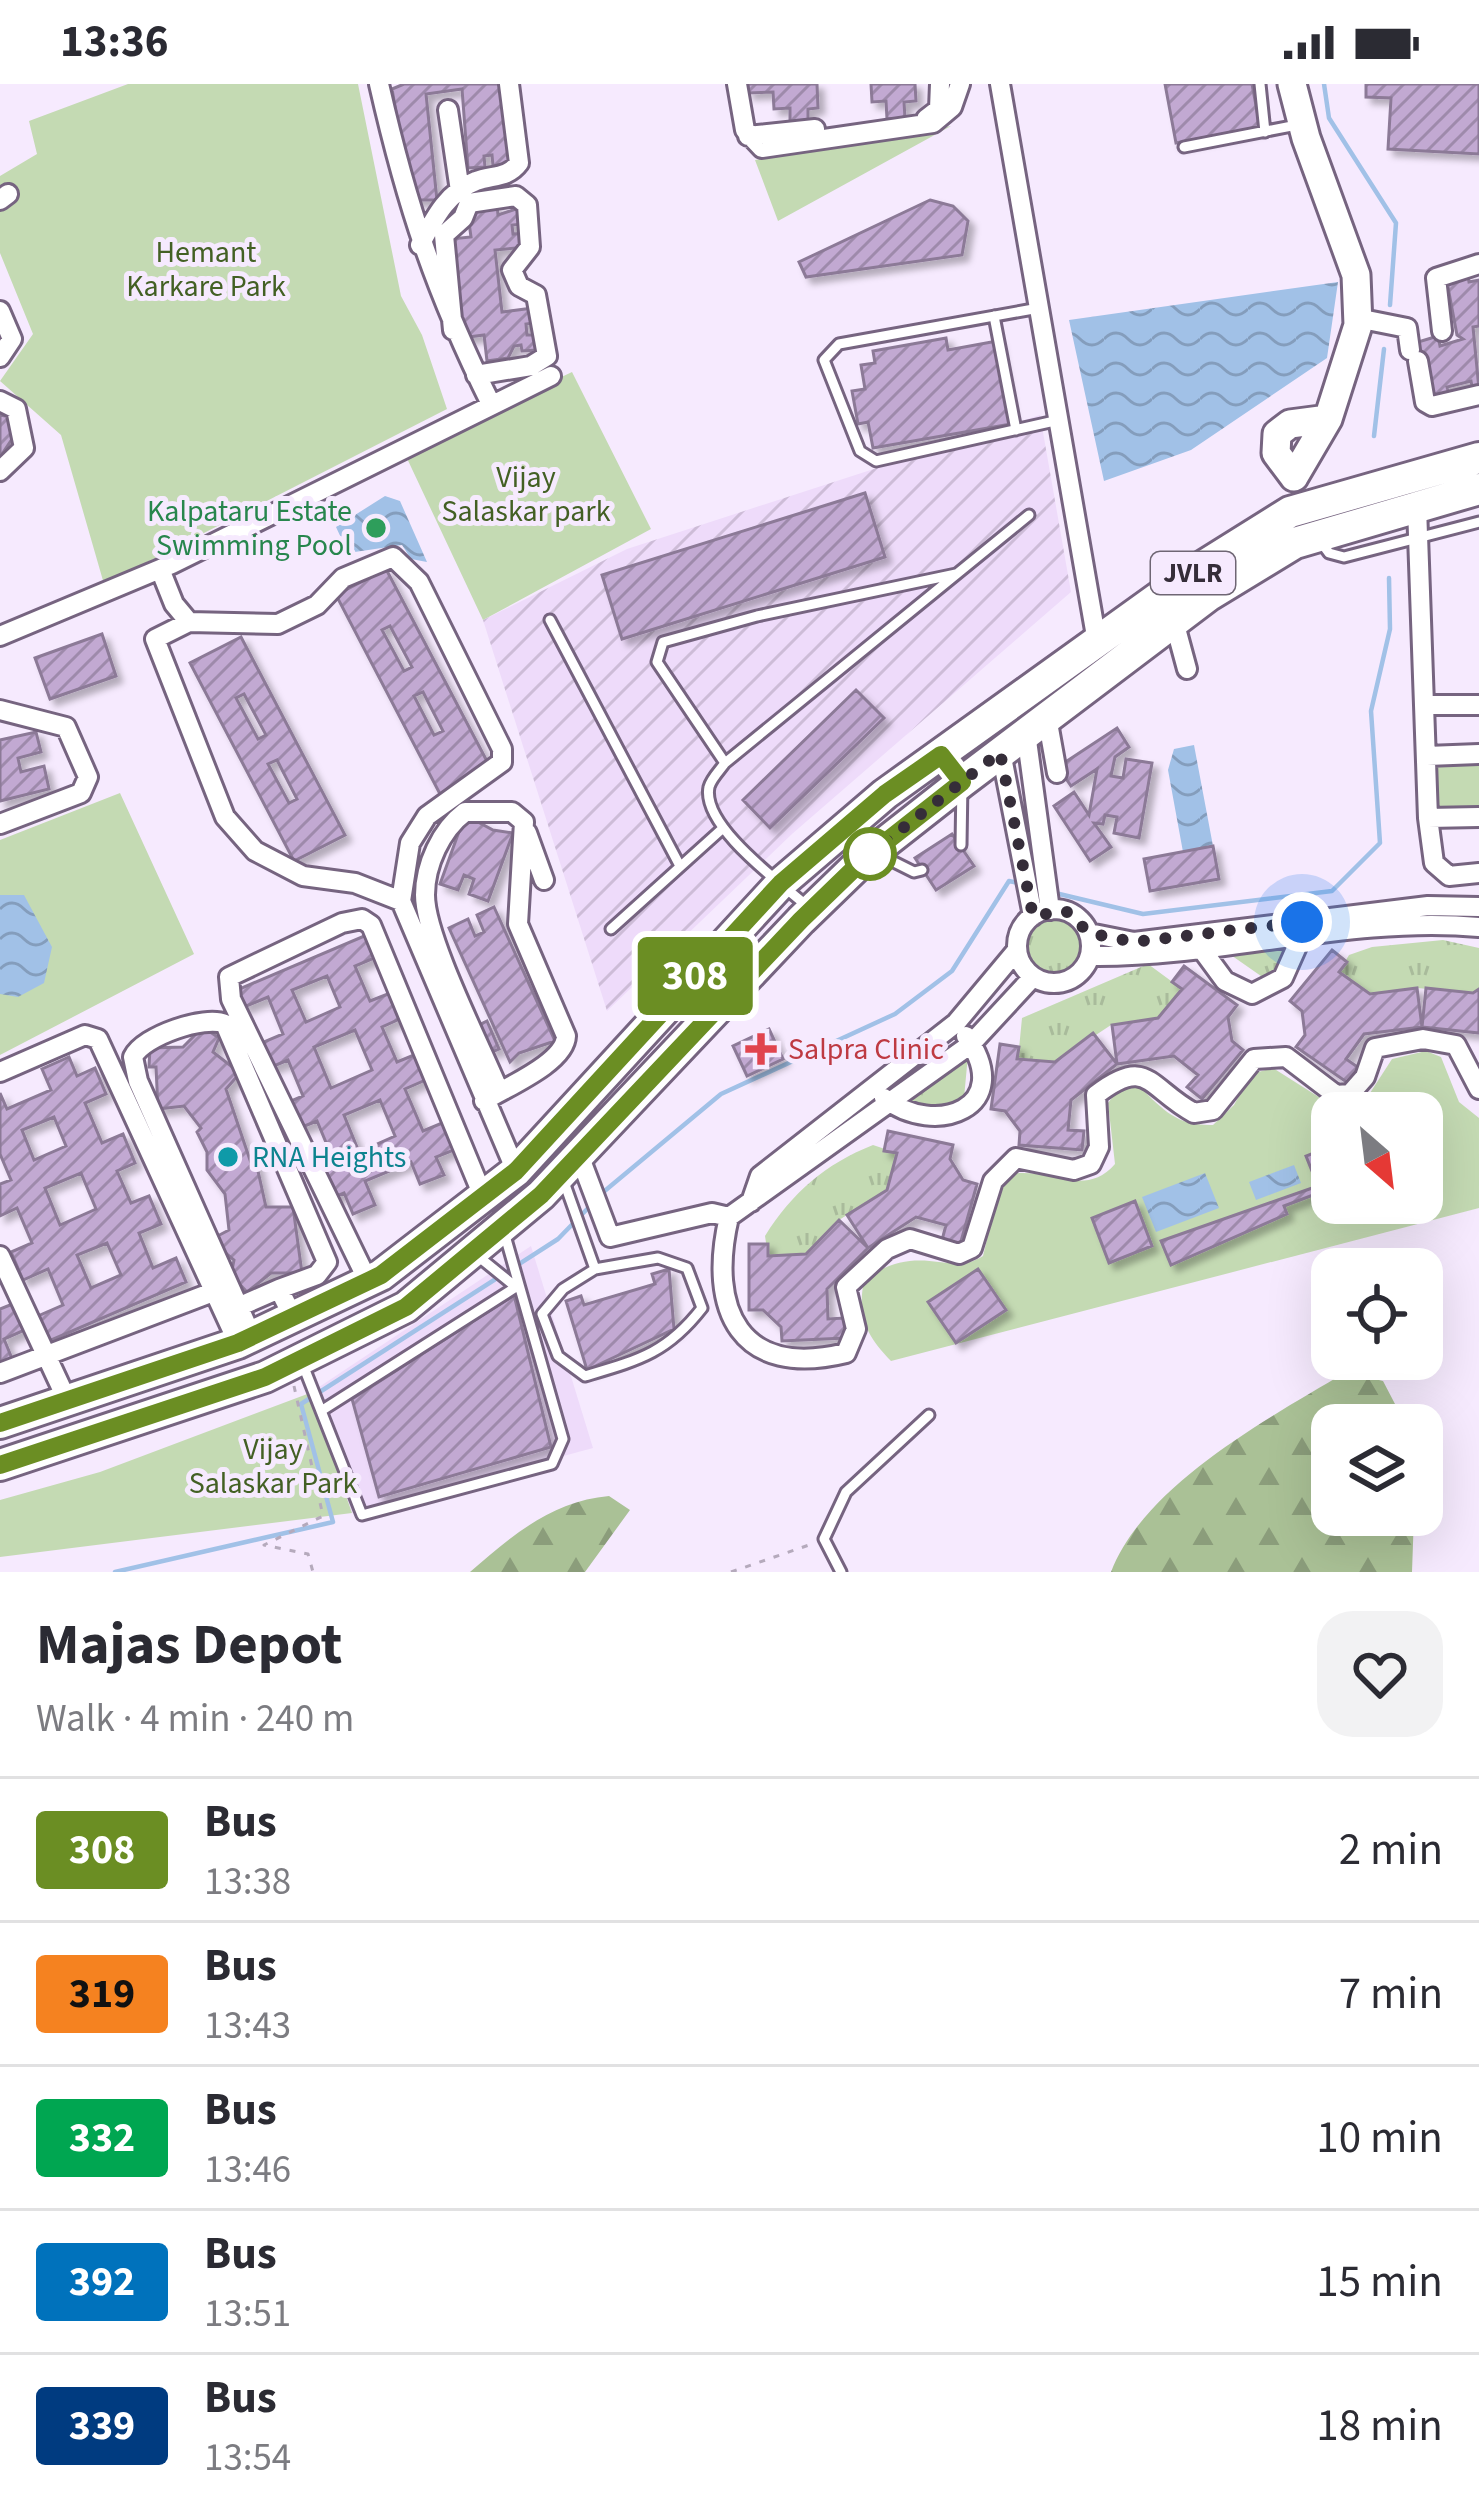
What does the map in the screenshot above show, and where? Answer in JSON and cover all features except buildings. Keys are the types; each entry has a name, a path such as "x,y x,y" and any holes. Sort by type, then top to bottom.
{"main road":[{"path":"1292,84 1356,274 1358,318 1328,419 1294,477 1290,512 1307,539"},
{"path":"1294,477 1276,453 1277,434 1290,424 1328,419"},
{"name":"JVLR","path":"0,1423 245,1340 286,1303 368,1281 516,1171 781,883 885,794 1290,512 1479,458"},
{"name":"JVLR","path":"0,1465 300,1370 406,1307 570,1165 874,851 1000,752 1174,621 1307,539 1418,523 1479,490"}],"street":[{"path":"420,245 440,208 460,190 506,174 519,163 509,84"},
{"path":"737,84 748,136 754,145 771,148 933,123 952,107 958,84"},
{"path":"748,136 924,119 939,109 940,84"},
{"path":"1000,84 1097,642"},
{"path":"386,86 420,245 453,330 490,404"},
{"path":"448,110 460,190"},
{"path":"453,330 444,235 463,218 469,203 517,196 527,205 530,248 512,263 512,270 519,286 536,295 547,356 531,366 476,375"},
{"path":"1479,264 1436,278 1421,343 1426,402 1432,406 1479,395"},
{"path":"0,310 12,339 0,357"},
{"path":"1358,318 1407,328 1421,343"},
{"path":"2,630 160,569 551,376"},
{"path":"0,401 16,409 24,448 0,471"},
{"path":"1418,523 1428,818 1434,863 1449,875 1479,873"},
{"path":"400,902 355,883 303,876 255,850 225,818 155,639 189,622 278,624 317,605 343,578 393,557 419,582 502,749 502,762 494,773 427,816 410,843 400,902 492,1096"},
{"path":"160,569 174,604 189,622"},
{"path":"1174,621 1186,668"},
{"path":"1426,705 1479,706"},
{"path":"0,710 65,727 88,777 81,793 0,824"},
{"path":"1036,725 1057,773"},
{"path":"1033,977 1017,950 1018,935 1040,898 1036,725"},
{"path":"1000,752 1040,898 1076,916 1089,933 1090,956"},
{"path":"1427,756 1479,754"},
{"path":"516,1171 425,895 436,848 459,815 512,812 524,822 544,880"},
{"path":"1428,818 1479,817"},
{"path":"492,1096 559,1054 566,1042 518,923 524,822"},
{"path":"1033,977 1067,982 1090,956 1303,930 1428,906 1479,908"},
{"path":"368,1281 231,999 230,977 342,923 362,920 371,925 483,1196"},
{"path":"1303,930 1427,922 1479,927"},
{"path":"1200,945 1225,981 1252,994 1282,978 1303,930"},
{"path":"1089,933 1134,942 1200,945"},
{"path":"752,1202 760,1176 956,1023 1017,950"},
{"path":"1033,977 971,1044 729,1217 719,1266 722,1292 725,1308 745,1340 778,1357 810,1362 846,1353 856,1329 846,1288 886,1250 910,1239 958,1254 972,1248 993,1180 1016,1158 1074,1170 1091,1164 1099,1147 1096,1095 1123,1075 1146,1075 1194,1113 1213,1110 1254,1059 1286,1057 1336,1095 1350,1094 1365,1077 1375,1048 1423,1039 1456,1045 1479,1088"},
{"path":"238,1307 286,1303 327,1262 225,1024 212,1021 141,1043 133,1057 138,1081 238,1307 245,1340"},
{"path":"873,1085 888,1103 944,1116 970,1107 983,1088 971,1044 956,1023"},
{"path":"0,1072 85,1035 98,1039 213,1292 245,1340"},
{"path":"570,1165 596,1200 610,1237 712,1213 729,1217"},
{"path":"0,1256 67,1400"},
{"path":"0,1373 213,1292"},
{"path":"722,1292 741,1310"}],"lane":[{"path":"1260,84 1265,131"},
{"path":"1184,147 1302,124"},
{"path":"1039,308 839,344 824,360 868,458 884,461 1059,420"},
{"path":"994,316 1016,430"},
{"path":"812,910 722,829 711,809 709,785 725,764 1029,515"},
{"path":"1418,523 1479,522"},
{"path":"725,764 657,662 663,642 757,616 958,574"},
{"path":"550,620 680,866"},
{"path":"941,755 962,782 961,845"},
{"path":"611,929 722,829"},
{"path":"874,851 914,872 922,870"},
{"path":"570,1165 595,1269"},
{"path":"300,1370 362,1515 552,1464 563,1438 503,1227"},
{"path":"473,1251 517,1287"},
{"path":"658,1258 687,1268 702,1308 676,1342 585,1376 558,1356 542,1314 562,1289 595,1269 658,1258"},
{"path":"321,1411 517,1287"},
{"path":"841,1572 824,1539 846,1492 929,1415"}],"path":[{"path":"300,1370 323,1516 264,1544 308,1554 313,1572"},
{"path":"731,1572 824,1539"}],"shaded area":[{"path":"1040,415 1071,592 792,834 607,1011 483,620 627,549"},
{"path":"531,1246 593,1448 352,1513 310,1393"}],"green space":[{"name":"Hemant Karkare Park","path":"128,84 358,84 401,296 422,335 447,409 104,584 61,435 0,381 33,334 0,253 0,176 37,154 29,121"},
{"path":"951,126 778,221 755,160"},
{"name":"Vijay Salaskar park","path":"572,372 651,529 483,620 404,452"},
{"path":"1430,761 1479,765 1479,809 1431,816"},
{"path":"120,793 194,954 0,1055 0,840"},
{"path":"1053,919 1073,927 1081,947 1073,967 1053,975 1033,967 1025,947 1033,927"},
{"path":"1443,940 1479,948 1479,989 1473,993 1417,988 1370,994 1339,972 1349,955 1372,947"},
{"path":"1293,943 1271,983 1228,953"},
{"path":"1148,964 1182,989 1158,1018 1111,1025 1055,1062 1018,1059 1022,1018"},
{"path":"1426,1051 1441,1057 1459,1102 1479,1118 1479,1208 1443,1217 1443,1092 1371,1092 1392,1059"},
{"path":"968,1055 964,1098 946,1109 907,1101"},
{"path":"1273,1068 1311,1092 1311,1224 1418,1224 891,1361 875,1343 863,1315 864,1280 901,1262 958,1263 983,1256 998,1193 1011,1174 1079,1181 1103,1174 1115,1164 1108,1103 1118,1090 1140,1087 1172,1115 1213,1125 1234,1105 1251,1074"},
{"path":"873,1145 897,1153 887,1190 839,1220 806,1254 768,1256 765,1236 798,1193 840,1161"},
{"path":"1333,1380 1383,1381 1395,1404 1311,1404 1311,1536 1413,1536 1412,1572 1111,1572 1127,1540 1151,1511 1247,1433"},
{"name":"Vijay Salaskar Park","path":"310,1393 352,1513 0,1557 0,1500 100,1472"},
{"path":"609,1496 630,1510 585,1572 470,1572 551,1512"}],"water":[{"path":"1338,282 1327,358 1191,450 1104,481 1069,320"},
{"name":"Kalpataru Estate Swimming Pool","path":"385,496 400,501 427,562 411,559 402,545 348,553 336,527"},
{"path":"1194,745 1213,846 1183,852 1168,770 1174,749"},
{"path":"0,895 24,895 52,947 44,983 18,997 0,994"},
{"path":"1294,1165 1301,1183 1256,1200 1249,1182"},
{"path":"1205,1173 1219,1208 1156,1232 1142,1197"}],"waterway":[{"path":"1324,84 1329,118 1396,223 1390,305"},
{"path":"1374,436 1384,349"},
{"path":"1051,892 1143,914 1332,891 1380,843 1371,711 1390,629 1389,578"},
{"path":"601,1194 721,1094 895,1014 952,971 1009,881 1023,884"},
{"path":"115,1572 333,1522 301,1404 558,1239 593,1203"}],"bus line":[{"name":"308","path":"0,1423 238,1343 381,1275 516,1171 790,874 885,794 941,755 962,782 864,859 541,1195 406,1307 265,1377 0,1465"}],"place":[{"name":"Kalpataru Estate Swimming Pool","path":"376,528"},
{"name":"Salpra Clinic","path":"761,1049"},
{"name":"RNA Heights","path":"228,1157"}],"route":[{"path":"870,854 1000,752 1033,916 1066,911 1084,923 1089,933 1134,942 1302,922"}]}
